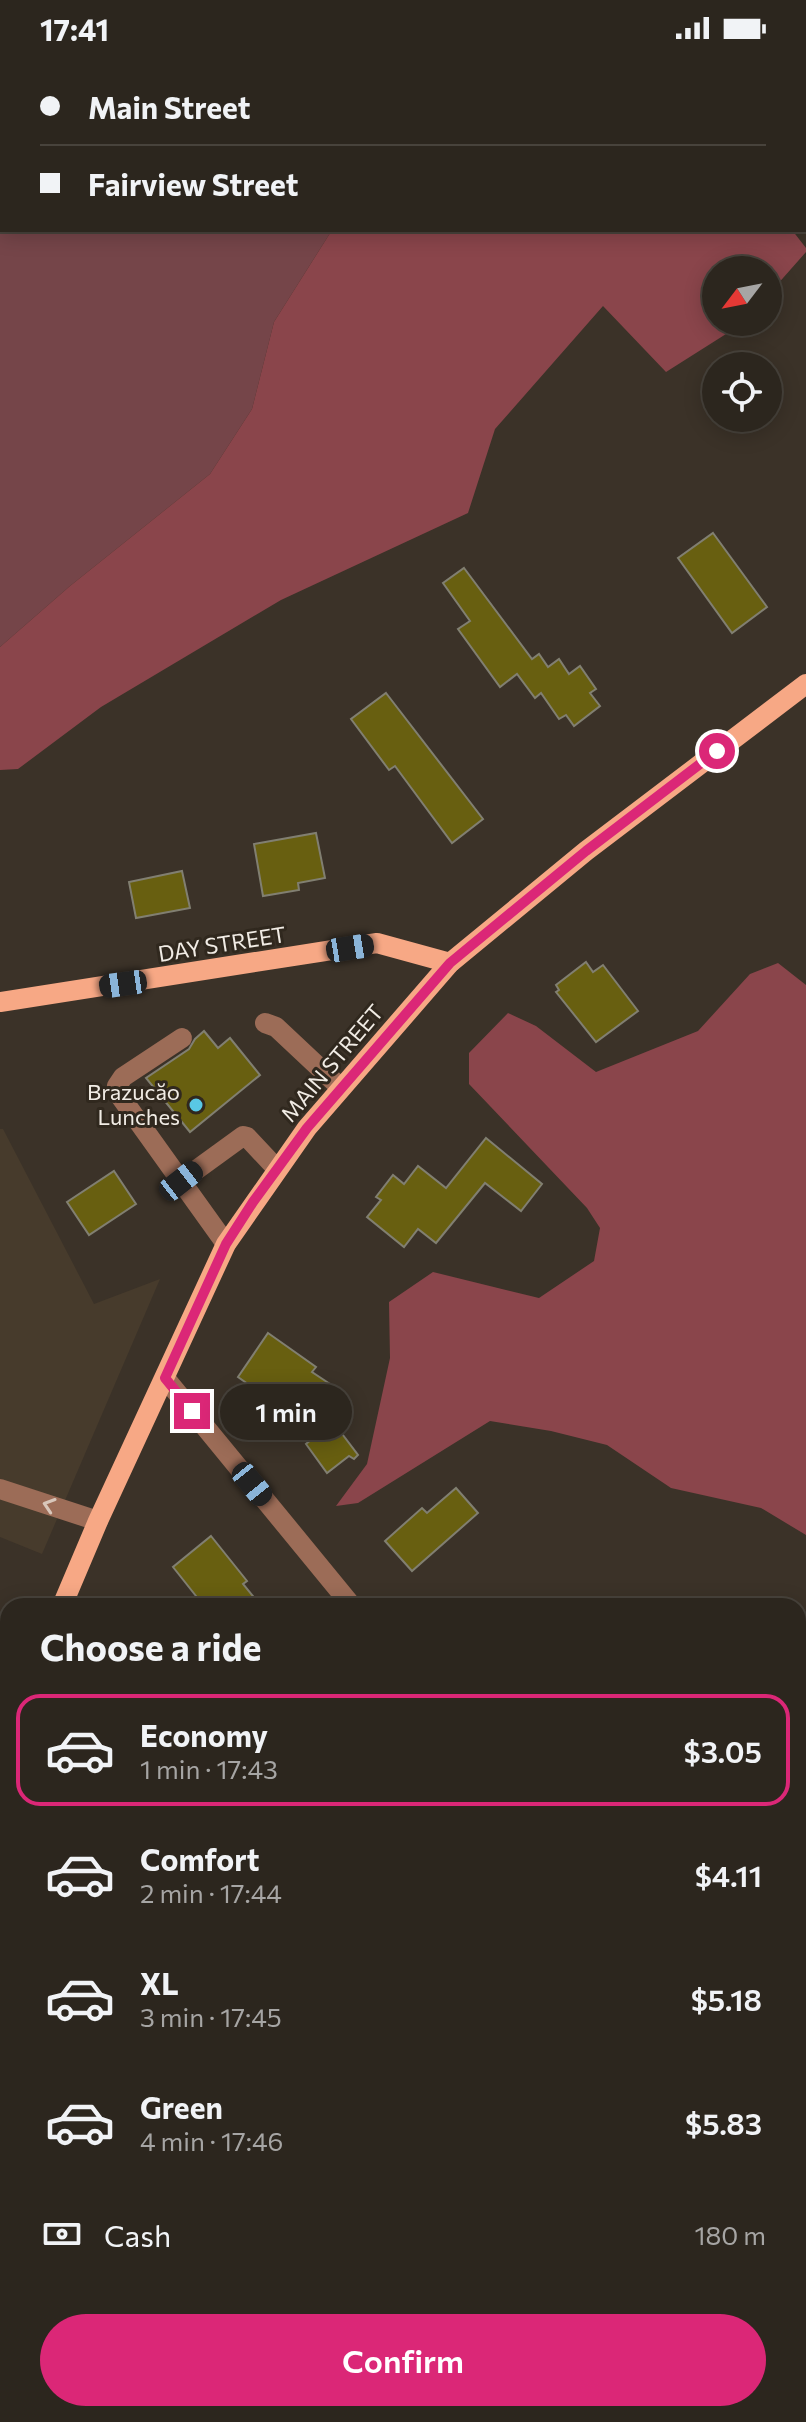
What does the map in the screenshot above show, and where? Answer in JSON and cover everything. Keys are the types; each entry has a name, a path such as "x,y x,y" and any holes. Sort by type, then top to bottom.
{"main road":[{"name":"MAIN STREET","path":"67,1598 98,1521 226,1244 307,1128 450,963 586,851 806,684"},
{"name":"DAY STREET","path":"0,1002 377,943 450,963"}],"street":[{"path":"265,1023 276,1027 341,1088"},
{"path":"182,1038 123,1077 117,1086 120,1096 226,1244"},
{"path":"181,1181 243,1136 277,1169"},
{"path":"165,1378 345,1598"},
{"path":"0,1489 98,1521"}],"shaded area":[{"path":"0,232 331,232 274,322 252,409 210,474 70,586 0,647"},
{"path":"331,232 794,232 806,248 806,252 782,279 782,256 702,256 702,336 723,336 666,372 603,306 495,429 468,513 281,600 101,707 18,769 0,770 0,647 70,586 210,474 252,409 274,322"},
{"path":"778,963 806,985 806,1535 761,1508 671,1488 607,1445 551,1431 490,1421 358,1503 336,1506 367,1464 390,1358 389,1302 433,1272 539,1298 594,1261 600,1228 587,1208 469,1084 469,1053 508,1013 536,1026 596,1072 698,1031 750,974"},
{"path":"0,1129 3,1129 94,1304 160,1279 42,1554 0,1537"}],"building":[{"path":"713,533 767,607 732,633 678,558"},
{"path":"464,568 532,659 539,654 548,667 559,659 569,674 580,666 596,689 590,693 600,706 574,726 566,715 559,719 541,693 535,698 517,674 500,687 458,629 470,621 443,583"},
{"path":"386,693 483,819 452,843 395,766 389,770 351,719"},
{"path":"316,833 325,878 298,883 299,890 263,896 254,844"},
{"path":"182,871 190,908 136,918 129,882"},
{"path":"586,962 593,972 603,965 638,1011 596,1042 556,992 559,990 556,985"},
{"name":"Brazucăo Lunches","path":"204,1031 218,1048 230,1038 260,1075 190,1132 146,1078 189,1049"},
{"path":"486,1138 542,1184 521,1211 485,1183 436,1243 418,1229 404,1247 367,1217 381,1200 376,1197 393,1175 404,1184 418,1166 446,1188"},
{"path":"114,1171 136,1204 89,1235 67,1202"},
{"path":"268,1333 316,1367 312,1372 330,1384 318,1402 358,1455 354,1459 349,1456 327,1473 306,1444 318,1434 238,1377"},
{"path":"456,1488 478,1513 412,1571 385,1541 422,1508 427,1513"},
{"path":"211,1536 247,1581 243,1584 254,1598 198,1598 173,1567"}],"place":[{"name":"Brazucăo Lunches","path":"196,1105"}],"route":[{"path":"192,1411 165,1378 226,1244 307,1128 450,963 586,851 717,751"}]}
